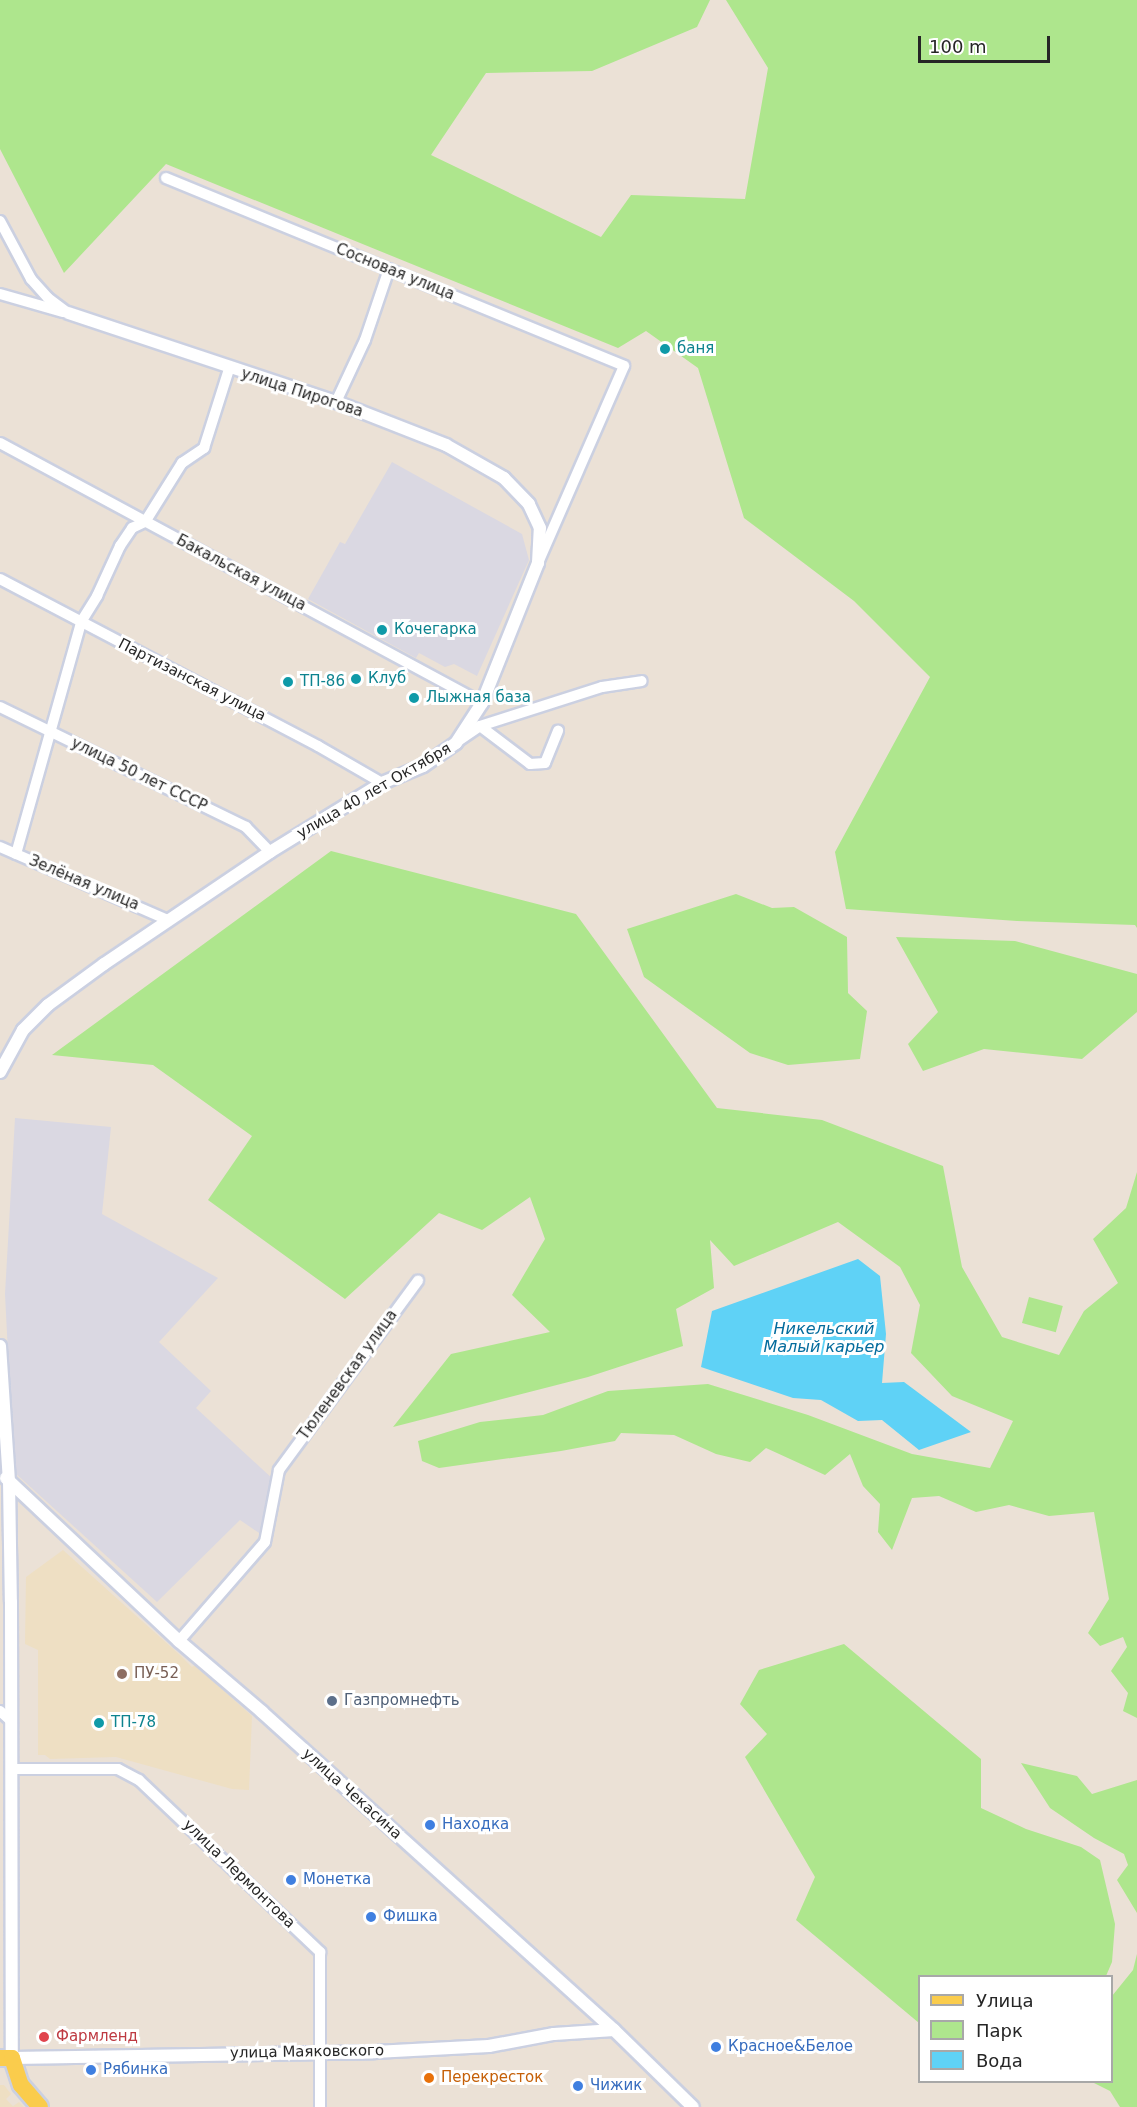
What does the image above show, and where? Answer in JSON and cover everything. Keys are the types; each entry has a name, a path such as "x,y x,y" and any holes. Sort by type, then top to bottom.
{"main road":[{"path":"6,2058 21,2085 40,2107"}],"street":[{"name":"Сосновая улица","path":"166,178 624,366"},
{"path":"0,220 31,279 48,298 68,313"},
{"path":"336,402 365,340 388,269"},
{"name":"улица Пирогова","path":"0,294 68,313 229,369 336,402 446,445 504,478 529,504 540,528 538,563"},
{"name":"улица 40 лет Октября","path":"0,1072 23,1030 48,1005 168,920 270,852 382,783 423,766 456,743 482,704 538,563 624,366"},
{"path":"16,854 81,622 97,596 120,546 132,528 146,522 182,463 204,448 229,369"},
{"name":"Бакальская улица","path":"0,443 482,704"},
{"name":"Партизанская улица","path":"0,579 318,746 382,783"},
{"path":"456,743 480,726 602,687 642,681"},
{"name":"улица 50 лет СССР","path":"0,707 246,827 270,852"},
{"path":"480,726 530,764 545,763 558,730"},
{"name":"Зелёная улица","path":"0,847 168,920"},
{"name":"Тюленевская улица","path":"179,1641 265,1542 279,1470 418,1281"},
{"path":"0,1346 11,1721 6,2058"},
{"name":"улица Чекасина","path":"5,1477 179,1641 262,1712 614,2030 693,2107"},
{"path":"0,1711 11,1721"},
{"name":"улица Лермонтова","path":"11,1769 118,1769 139,1780 198,1833 320,1952 320,2107"},
{"name":"улица Маяковского","path":"6,2058 321,2052 489,2046 554,2034 614,2030"}],"shaded area":[{"path":"392,462 522,534 529,560 477,676 454,664 445,667 419,653 416,658 308,599 340,542 345,544"},
{"path":"15,1118 111,1127 102,1214 218,1278 159,1342 211,1391 196,1408 274,1480 266,1507 272,1524 262,1535 240,1520 157,1602 14,1472 5,1294"},
{"name":"ПУ-52","path":"63,1550 192,1667 195,1665 252,1716 249,1790 232,1789 116,1757 50,1759 45,1755 38,1755 38,1650 25,1644 26,1577"},
{"path":"0,2085 4,2085 11,2094 6,2099 13,2106 19,2102 24,2107 0,2107"}],"green space":[{"path":"0,0 710,0 697,27 592,71 486,73 431,155 601,237 631,195 745,199 768,68 726,0 1137,0 1137,928 1135,925 1017,921 846,909 835,852 930,677 854,601 744,518 698,368 646,331 618,348 166,164 64,273 0,149"},
{"path":"331,851 576,914 717,1108 822,1120 943,1166 962,1267 1002,1337 1059,1355 1084,1311 1118,1283 1093,1239 1126,1208 1137,1172 1137,1718 1123,1711 1128,1693 1111,1671 1127,1647 1123,1637 1100,1646 1088,1633 1109,1599 1094,1512 1049,1516 1009,1505 976,1512 939,1496 912,1498 892,1550 878,1532 880,1504 863,1486 850,1454 825,1475 766,1448 750,1462 716,1454 674,1435 621,1433 615,1441 561,1451 439,1468 422,1461 418,1441 480,1422 543,1415 608,1391 708,1384 808,1415 912,1454 990,1468 1013,1421 952,1396 911,1353 920,1305 900,1267 838,1222 734,1266 710,1240 714,1288 676,1309 683,1346 588,1377 393,1427 451,1354 550,1332 512,1295 545,1239 530,1197 482,1230 439,1213 345,1299 208,1200 252,1136 153,1065 52,1055"},
{"path":"736,894 772,908 794,907 847,937 848,993 867,1011 860,1059 788,1065 750,1053 644,977 627,929"},
{"path":"896,937 1015,941 1137,974 1137,1012 1082,1059 984,1049 923,1071 908,1044 938,1012"},
{"path":"1029,1297 1063,1306 1056,1332 1022,1323"},
{"path":"844,1644 981,1759 981,1808 1026,1829 1081,1847 1100,1860 1115,1924 1112,1962 1106,1975 918,1975 918,2022 796,1920 815,1877 745,1757 767,1734 740,1704 759,1670"},
{"path":"1021,1763 1077,1776 1092,1794 1137,1780 1137,1913 1117,1880 1128,1865 1124,1854 1094,1838 1050,1808"},
{"path":"1137,1954 1137,2107 1120,2107 1110,2091 1094,2083 1113,2083 1113,1995 1133,1970"}],"water":[{"name":"Никельский Малый карьер","path":"858,1259 880,1276 886,1334 882,1383 904,1382 971,1432 919,1450 882,1420 858,1421 821,1400 793,1398 701,1367 712,1311"}],"place":[{"name":"баня","path":"665,349"},
{"name":"Кочегарка","path":"382,630"},
{"name":"Клуб","path":"356,679"},
{"name":"ТП-86","path":"288,682"},
{"name":"Лыжная база","path":"414,698"},
{"name":"ПУ-52","path":"122,1674"},
{"name":"Газпромнефть","path":"332,1701"},
{"name":"ТП-78","path":"99,1723"},
{"name":"Находка","path":"430,1825"},
{"name":"Монетка","path":"291,1880"},
{"name":"Фишка","path":"371,1917"},
{"name":"Фармленд","path":"44,2037"},
{"name":"Красное&Белое","path":"716,2047"},
{"name":"Рябинка","path":"91,2070"},
{"name":"Перекресток","path":"429,2078"},
{"name":"Чижик","path":"578,2086"}]}
